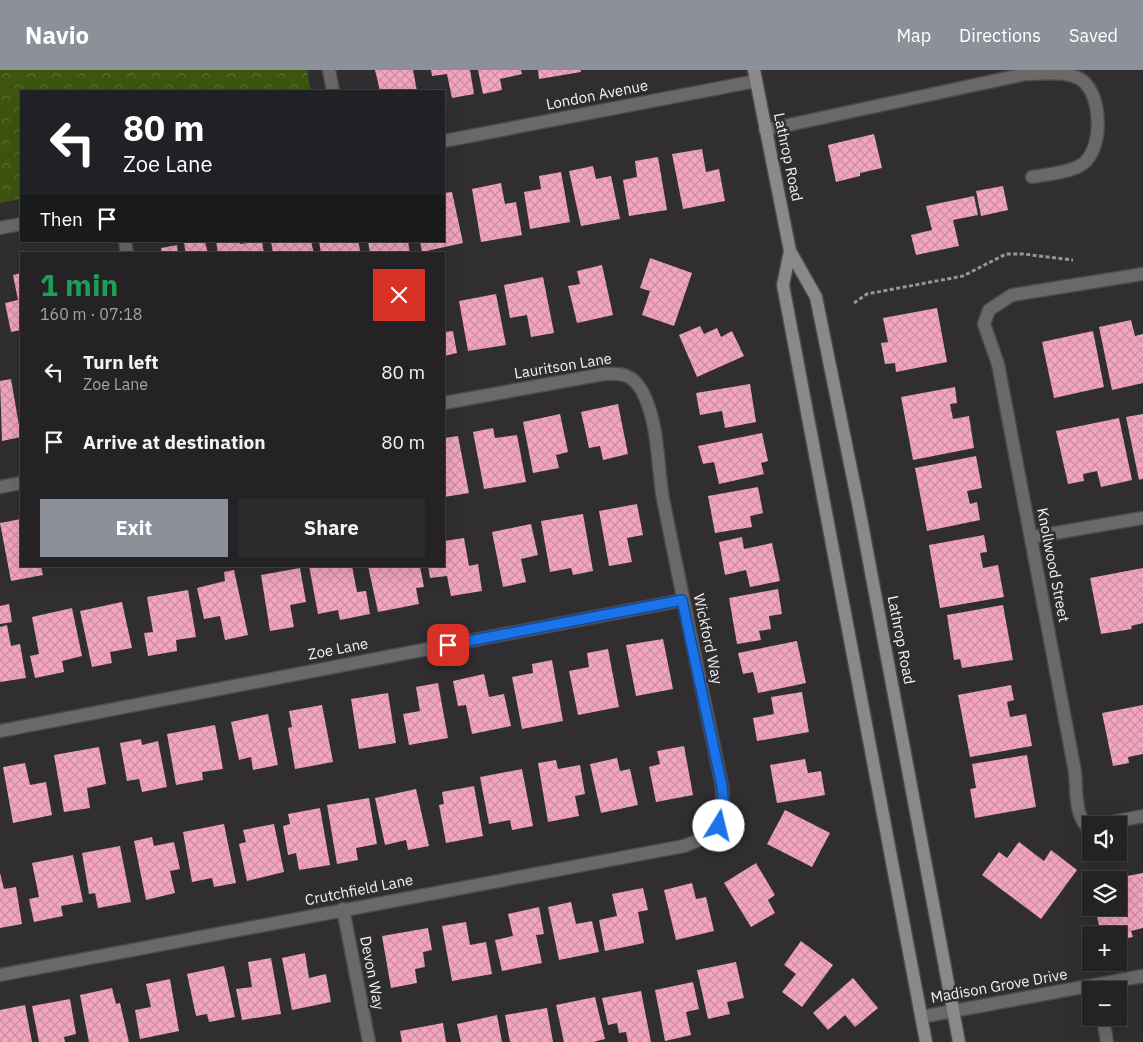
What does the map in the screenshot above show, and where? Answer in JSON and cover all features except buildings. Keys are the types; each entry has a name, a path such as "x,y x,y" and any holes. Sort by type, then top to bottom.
{"main road":[{"name":"Lathrop Road","path":"755,75 790,251 816,297 859,508 959,1042"},
{"name":"Lathrop Road","path":"790,251 783,286 926,1042"}],"street":[{"path":"329,70 333,90"},
{"path":"765,130 1026,74 1069,76 1083,82 1094,100 1098,116 1098,136 1090,155 1083,164 1032,178"},
{"name":"London Avenue","path":"445,141 755,75"},
{"path":"0,228 20,224"},
{"name":"Knollwood Street","path":"1082,820 1078,809 1075,772 1032,537 998,364 984,324 989,310 1012,295 1143,274"},
{"name":"Lauritson Lane","path":"445,403 604,374 622,373 634,381 642,390 648,404 658,458"},
{"name":"Wickford Way","path":"658,458 682,600 722,786 724,810 719,826"},
{"path":"0,487 20,483"},
{"path":"1032,537 1143,518"},
{"name":"Zoe Lane","path":"0,731 682,600"},
{"path":"1127,819 1143,816"},
{"name":"Crutchfield Lane","path":"0,975 684,846 708,837 719,826"},
{"name":"Devon Way","path":"343,910 369,1042"},
{"name":"Madison Grove Drive","path":"1123,981 1143,976"},
{"name":"Madison Grove Drive","path":"921,1017 1082,990"},
{"path":"1104,1026 1107,1042"}],"path":[{"path":"854,303 867,294 963,276 1006,254 1024,254 1073,260"}],"green space":[{"path":"0,70 307,70 311,90 20,90 20,199 0,203"}],"route":[{"path":"448,645 682,600 722,786 724,810 719,826"}]}
